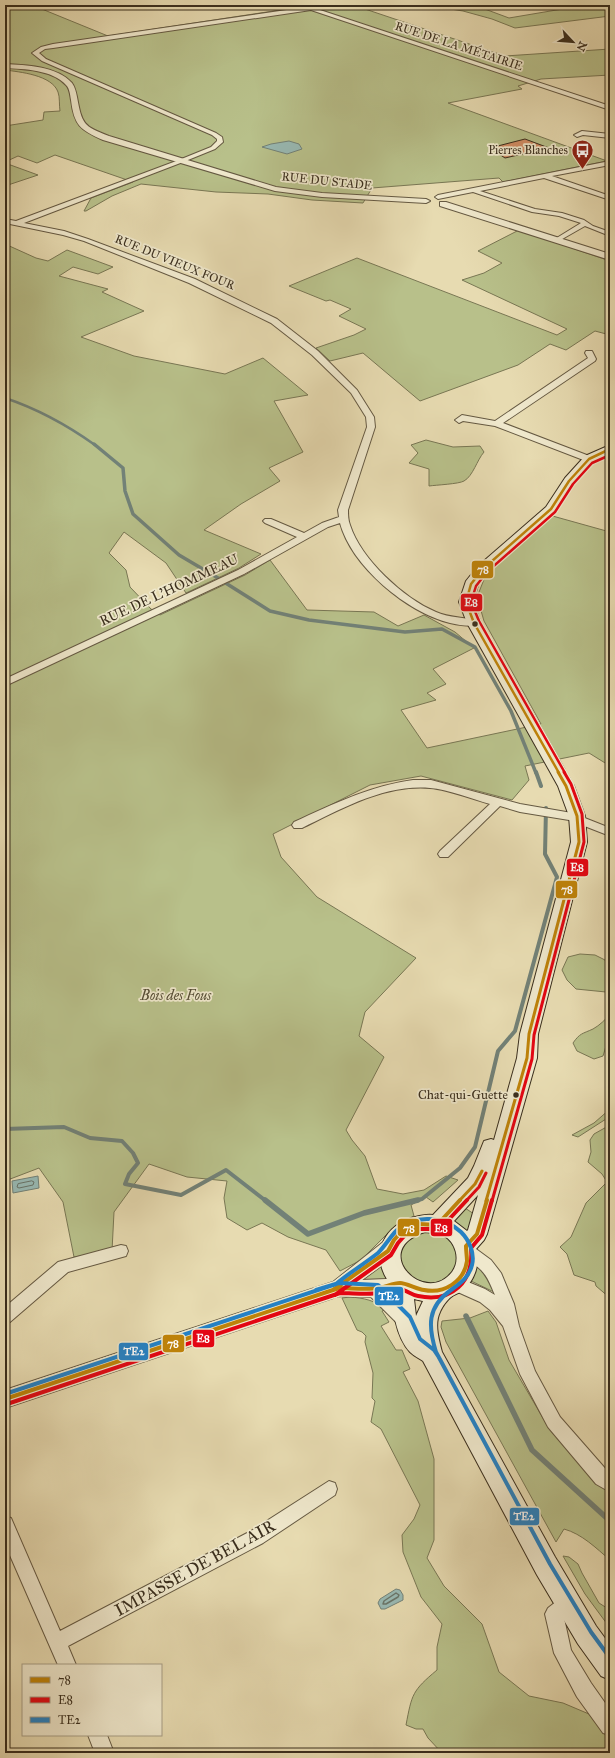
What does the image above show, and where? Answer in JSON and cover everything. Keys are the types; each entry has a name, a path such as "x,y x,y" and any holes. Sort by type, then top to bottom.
{"main road":[{"path":"437,1225 475,1184 484,1168 519,1057 527,1041 579,842 579,820 573,800 562,777 474,623 466,602 471,584 483,569 551,509 569,481 589,459 610,449"},
{"path":"467,1249 477,1234 527,1058 527,1041"},
{"path":"449,1287 429,1292 416,1291 403,1284 394,1271 389,1249 402,1231 413,1225 425,1223 448,1228 457,1235 467,1249 468,1263 464,1274 449,1287 434,1299 425,1318 426,1335 431,1354 568,1603 587,1635 610,1667"},
{"path":"403,1284 402,1296 406,1320 416,1342 431,1354"}],"street":[{"name":"RUE DE LA MÉTAIRIE","path":"301,5 610,108"},
{"path":"17,223 213,148 219,144 220,138 44,60 35,54 43,48 331,5"},
{"name":"RUE DU STADE","path":"5,66 47,72 59,77 69,84 72,89 76,117 82,126 90,132 181,161 269,187 293,192 426,201 430,198 441,201"},
{"path":"577,134 582,133 610,136"},
{"path":"441,201 474,190 610,163"},
{"path":"545,176 610,198"},
{"path":"474,190 534,210 560,214 582,221 591,228 610,234"},
{"path":"441,201 610,257"},
{"name":"RUE DU VIEUX FOUR","path":"5,221 64,233 192,281 274,321 315,353 354,392 370,417 371,427 343,510 342,519"},
{"path":"557,240 586,223"},
{"path":"497,424 592,359 590,353"},
{"path":"459,420 462,418 497,424 589,459"},
{"path":"342,519 355,545 378,575 402,594 430,613 451,620 474,623"},
{"name":"RUE DE L'HOMMEAU","path":"5,683 241,572 304,536 325,525 342,519"},
{"path":"268,521 304,536"},
{"path":"298,825 353,799 385,787 431,784 498,802 572,817 610,832"},
{"path":"444,854 498,802"},
{"path":"339,1288 352,1276 373,1263 389,1249"},
{"path":"467,1249 486,1265 496,1278 506,1304 511,1326 528,1374 554,1422 602,1478 610,1484"},
{"path":"5,1317 63,1267 122,1252"},
{"path":"5,1400 339,1288 376,1289 389,1288 403,1284"},
{"path":"449,1287 486,1296 497,1305 511,1326"},
{"path":"376,1289 406,1320"},
{"name":"IMPASSE DE BEL AIR","path":"57,1642 257,1537 329,1489"},
{"path":"5,1524 67,1664"},
{"path":"568,1603 554,1614 563,1653 584,1690 610,1726"},
{"path":"97,1736 105,1753"}],"green space":[{"path":"5,5 32,5 108,36 300,7 294,5 358,5 356,6 505,56 610,49 610,75 541,79 518,86 522,89 448,103 607,161 503,182 499,178 372,188 363,203 312,200 268,194 216,192 141,184 112,196 84,211 91,198 133,182 55,155 37,163 18,156 5,162 5,126 43,120 44,112 60,111 59,96 55,86 43,78 35,75 5,70"},
{"path":"426,5 474,5 509,18 586,5 610,5 610,16 515,28 492,19 463,11"},
{"path":"5,163 38,175 5,186"},
{"path":"519,230 610,261 610,335 595,331 566,350 550,344 518,365 420,401 363,353 330,361 316,348 354,335 366,329 339,316 351,309 289,286 357,258 557,335 567,329 462,280 484,273 502,263 478,251"},
{"name":"Bois des Fous","path":"5,244 36,258 48,261 67,250 113,267 98,274 73,267 59,276 108,289 102,292 144,311 81,337 134,356 225,374 263,358 308,395 274,401 303,452 269,468 280,481 241,504 204,530 261,554 239,568 186,593 166,563 124,532 109,553 126,570 130,587 151,609 160,615 245,575 270,560 307,610 374,612 398,626 424,615 455,632 474,648 433,669 446,684 427,693 436,700 401,710 427,748 541,724 484,621 477,597 487,572 549,515 610,532 610,766 589,753 525,766 529,780 512,800 421,776 370,785 273,834 281,857 317,897 416,958 365,1012 359,1036 384,1057 346,1130 365,1156 377,1189 403,1194 424,1190 446,1176 458,1180 433,1202 426,1197 411,1205 414,1216 398,1223 361,1260 340,1271 326,1250 288,1237 262,1223 247,1230 227,1218 224,1198 227,1181 187,1177 149,1164 114,1212 112,1251 74,1257 63,1202 39,1168 5,1181"},
{"path":"426,440 453,447 480,446 484,452 470,475 464,481 453,484 429,486 429,469 409,463 418,453 411,445"},
{"path":"580,954 595,955 605,960 610,972 610,999 606,992 576,989 567,980 562,970 568,957"},
{"path":"610,1014 610,1043 606,1046 603,1056 594,1059 577,1051 573,1043 578,1037 598,1026"},
{"path":"610,1109 610,1115 606,1119 578,1137 572,1135 594,1123"},
{"path":"610,1125 610,1298 596,1286 595,1282 574,1275 567,1254 560,1247 571,1237 586,1203 607,1182 602,1174 588,1162 591,1152 590,1140 594,1134"},
{"path":"465,1208 477,1216 468,1232 452,1223"},
{"path":"423,1231 444,1236 451,1242 459,1253 457,1270 442,1282 432,1284 412,1279 400,1263 402,1245 406,1239"},
{"path":"382,1265 387,1279 361,1281 360,1278"},
{"path":"477,1266 490,1278 494,1292 469,1280"},
{"path":"350,1297 373,1302 385,1310 382,1311 389,1322 381,1326 396,1350 402,1350 410,1369 403,1372 418,1401 434,1459 434,1540 427,1558 444,1586 482,1624 499,1672 529,1696 563,1703 589,1714 610,1738 610,1753 442,1753 428,1738 423,1729 416,1729 406,1725 414,1694 422,1683 437,1670 437,1647 442,1624 421,1597 403,1552 402,1535 414,1519 420,1505 381,1429 371,1422 375,1401 372,1398 373,1373 365,1342 366,1336 357,1330 342,1298"},
{"path":"488,1311 496,1322 509,1360 550,1430 594,1481 610,1492 610,1560 594,1546 571,1531 564,1529 556,1542 446,1342 441,1327 442,1321 470,1318"},
{"path":"563,1556 569,1557 578,1564 599,1603 610,1610 610,1628 585,1594"}],"water":[{"path":"289,141 299,144 302,149 287,154 262,147 271,144"},
{"path":"38,1176 39,1188 13,1193 12,1181"},
{"path":"396,1589 400,1590 403,1595 403,1600 385,1609 381,1609 378,1603 380,1599"}],"building":[{"path":"525,139 549,148 505,158 490,148"}],"waterway":[{"path":"5,398 52,418 95,445"},
{"path":"94,444 123,468 125,491 133,514 179,555 218,578"},
{"path":"224,582 270,611 309,620 405,632 442,629 475,647 511,711 536,773"},
{"path":"536,772 541,786"},
{"path":"413,1201 422,1199 460,1168 475,1147 498,1051 515,1031 557,877 545,854 546,808"},
{"path":"5,1129 64,1127 90,1138 122,1141 133,1153 138,1163 129,1174 125,1184 181,1195 226,1170 266,1201"},
{"path":"265,1200 308,1234 364,1213 418,1200"},
{"path":"466,1316 532,1450 610,1521"}],"transit line":[{"name":"78","path":"5,1399 339,1288 378,1288 401,1283 426,1291 438,1291 449,1287 458,1281 464,1272 467,1261 466,1246 477,1234 527,1058 529,1034 579,842 577,816 566,786 474,623 466,602 471,584 483,569 551,509 569,481 589,459 610,449"},
{"name":"E8","path":"7,1404 340,1293 380,1293 401,1289 416,1295 430,1297 441,1296 451,1293 466,1280 472,1260 471,1248 482,1235 532,1059 534,1035 584,842 582,814 571,784 479,621 471,602 476,586 487,572 555,512 573,484 592,463 610,455"},
{"name":"78","path":"333,1290 388,1251 394,1240 403,1230 419,1224 437,1225 475,1184 482,1171"},
{"name":"E8","path":"335,1295 391,1255 398,1243 406,1234 419,1229 440,1229 479,1187 486,1173"},
{"name":"TE2","path":"5,1394 336,1284 380,1251 396,1231 405,1224 413,1220 430,1218 447,1223 461,1232 467,1239 471,1248 473,1261 470,1272 464,1281 448,1292 440,1300 432,1314 430,1330 436,1352 550,1564 591,1632 610,1658"},
{"name":"TE2","path":"316,1290 339,1283 378,1285 410,1317 420,1339 434,1350 438,1356"}],"place":[{"name":"Pierres Blanches","path":"583,170"},
{"name":"Chat-qui-Guette","path":"516,1095"}]}
